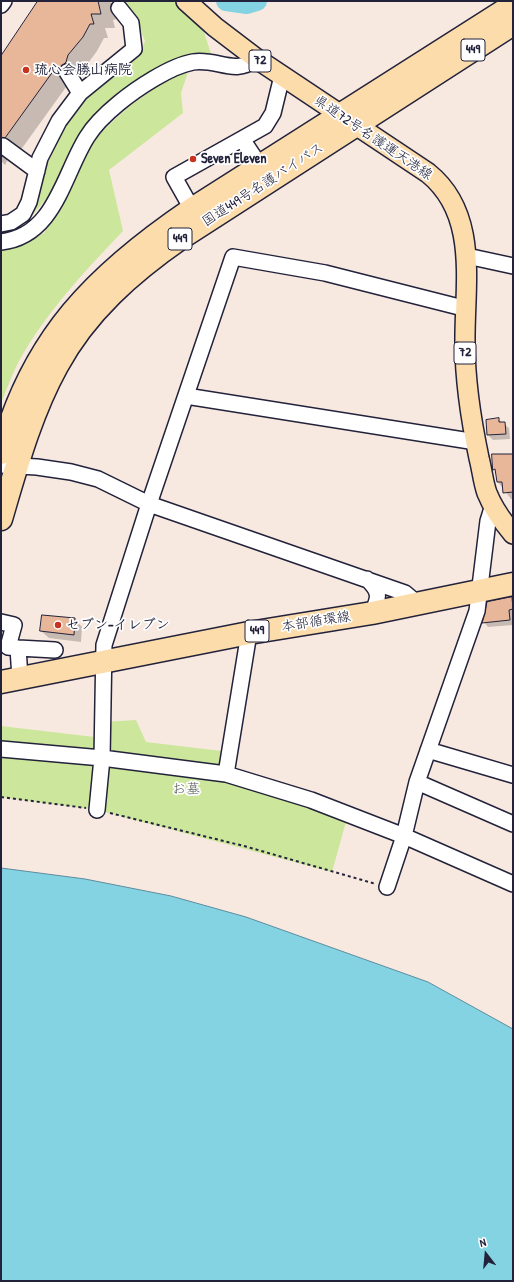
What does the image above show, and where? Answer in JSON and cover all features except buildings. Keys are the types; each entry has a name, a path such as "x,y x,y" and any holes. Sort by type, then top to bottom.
{"highway":[{"name":"国道449号名護バイパス","path":"6,461 44,394 58,364 88,320 117,289 154,257 347,120 513,5"},
{"name":"国道449号名護バイパス","path":"1,519 6,461 28,378 46,346 74,308 105,276 142,245 192,209 260,166 347,120 513,24"},
{"name":"本部循環線","path":"11,680 249,633 418,604 513,584"}],"main road":[{"name":"県道72号名護運天港線","path":"186,1 215,27 257,59 428,173 450,196 458,217 467,256 466,371 476,442 487,493 493,505 513,534"}],"street":[{"path":"1,5 4,1"},
{"path":"1,224 11,222 23,214 29,202 40,158 59,120 80,93 134,49 131,23 119,8"},
{"path":"1,242 21,237 33,230 42,222 55,202 87,136 119,103 174,68 192,62 210,62 238,68 257,59"},
{"path":"67,72 80,93"},
{"path":"192,209 174,177 265,126 273,113 282,76"},
{"path":"242,139 260,166"},
{"path":"3,146 37,171"},
{"path":"467,256 513,266"},
{"path":"97,810 102,758 104,645 149,504 233,257 325,273 467,309"},
{"path":"186,396 476,442"},
{"path":"6,461 71,472 98,479 149,504 405,593 418,604"},
{"path":"386,887 404,836 417,782 477,611 488,521 493,505"},
{"path":"367,579 376,588 378,595 378,600 372,612"},
{"path":"1,622 14,624 8,647 54,650"},
{"path":"226,774 249,633"},
{"path":"11,680 18,648"},
{"path":"1,749 102,758 226,774 311,800 404,836 513,884"},
{"path":"428,750 513,775"},
{"path":"417,782 513,824"}],"path":[{"path":"1,797 97,810 244,846 386,887"}],"green space":[{"path":"125,1 173,1 204,32 212,57 201,55 167,62 121,90 86,125 51,193 31,217 46,167 63,129 89,96 139,56 145,41 135,15"},
{"path":"189,69 181,93 183,113 109,170 123,231 67,293 41,326 19,361 1,403 1,249 14,248 44,233 64,199 91,141 131,105 156,87"},
{"name":"お墓","path":"136,720 146,742 230,752 226,774 347,818 332,872 97,810 1,797 1,726 103,738 103,722"}],"water":[{"path":"1,868 85,879 171,896 246,917 428,982 513,1029 513,1281 1,1281"}],"waterway":[{"path":"226,1 247,4 257,1"}],"place":[{"name":"琉心会勝山病院","path":"26,70"},
{"name":"Seven Eleven","path":"193,159"},
{"name":"セブン-イレブン","path":"58,625"}]}
